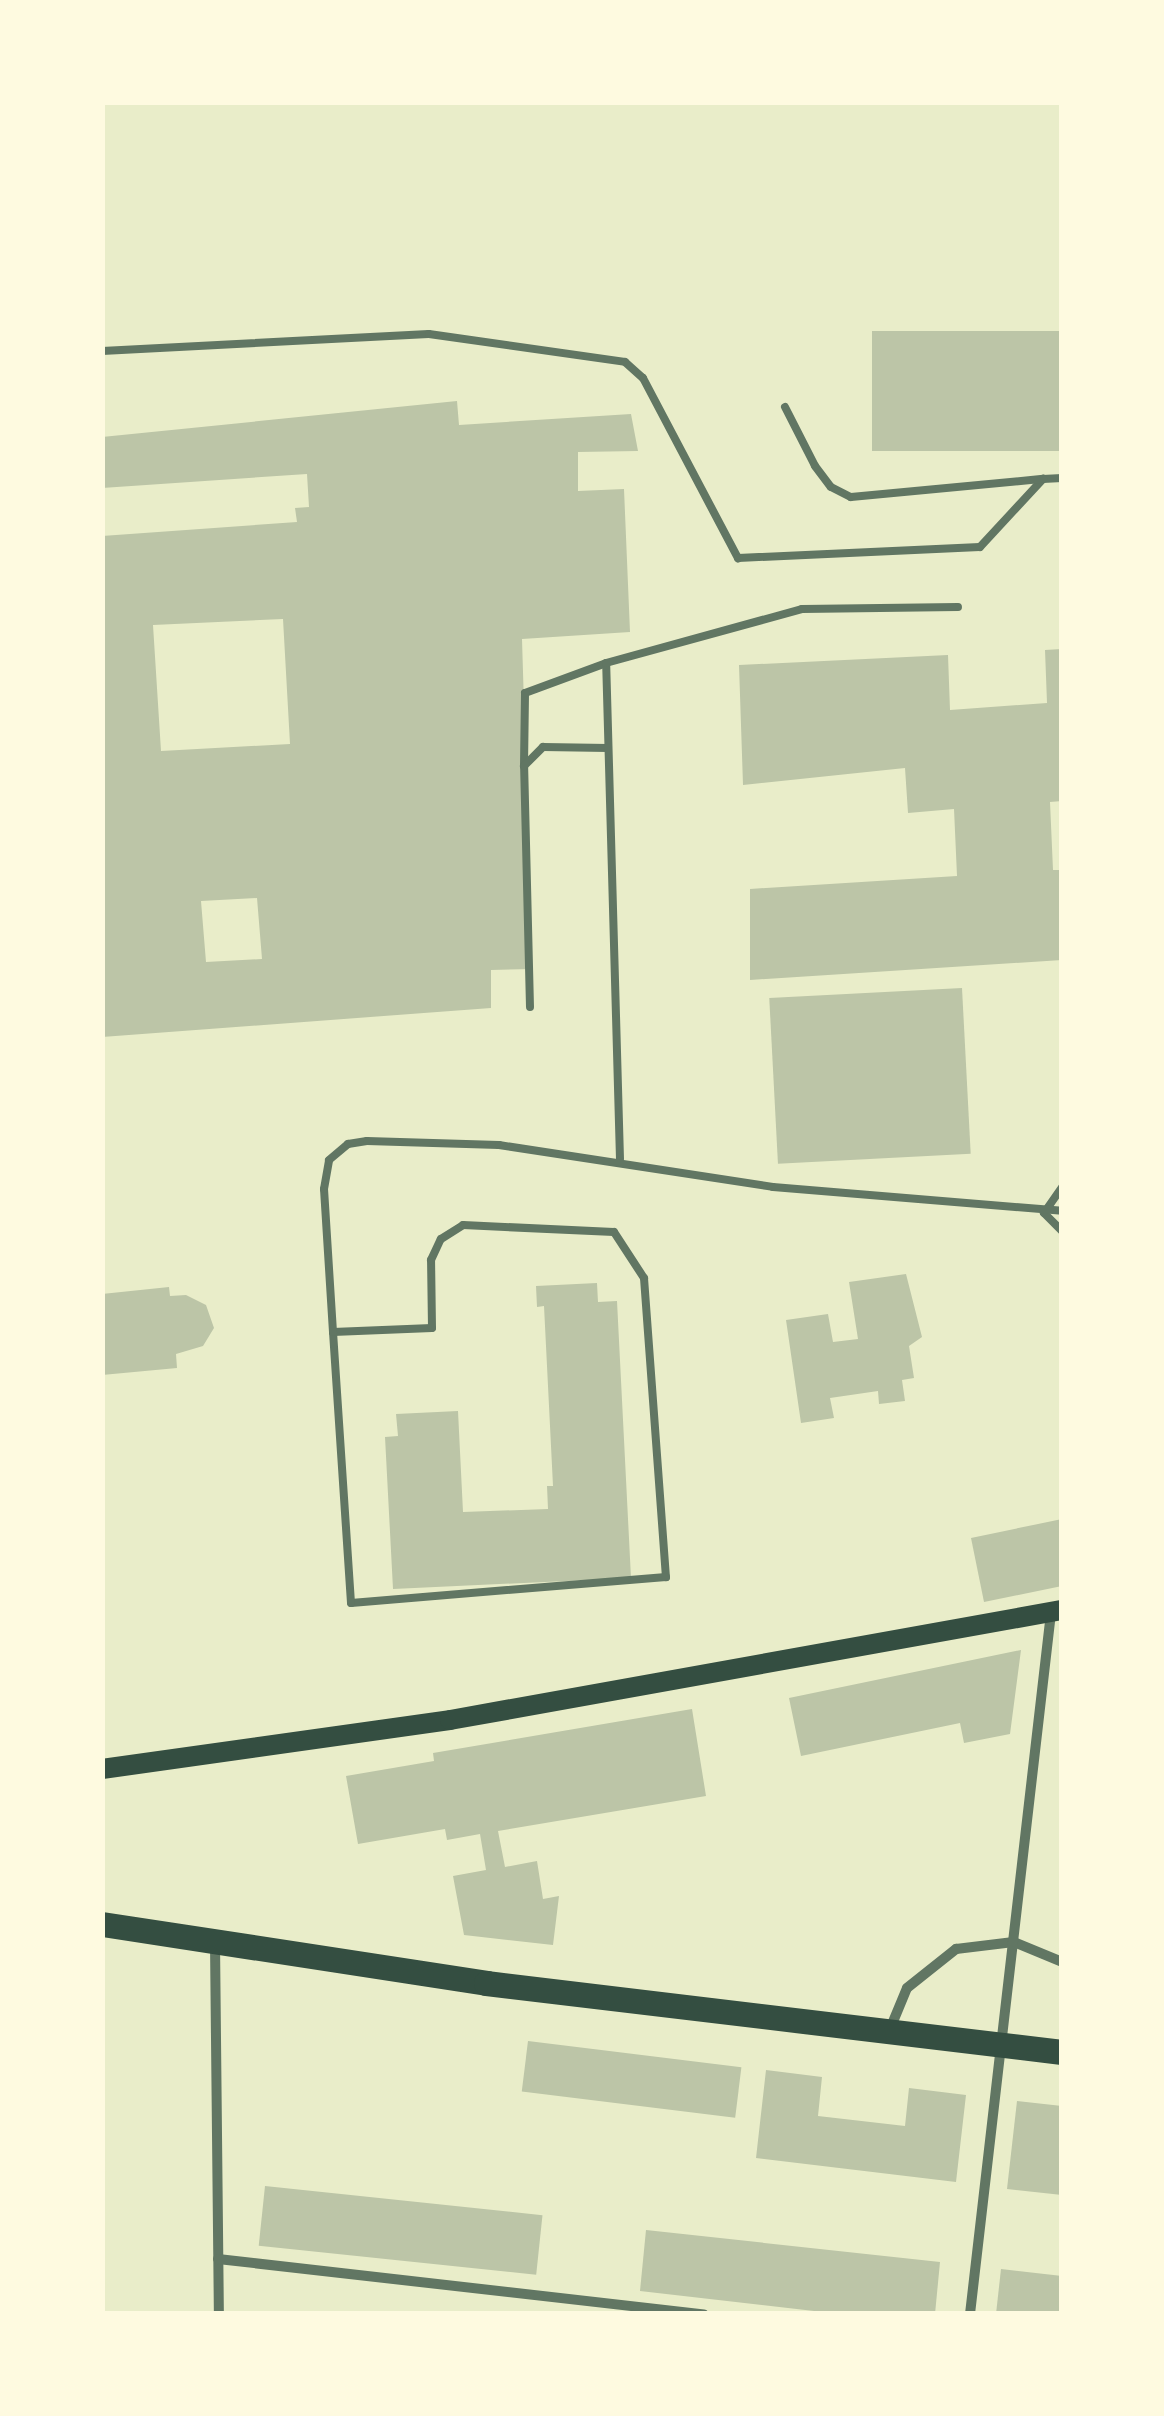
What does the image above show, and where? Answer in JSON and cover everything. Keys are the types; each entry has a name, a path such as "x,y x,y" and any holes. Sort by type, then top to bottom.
{"main road":[{"path":"102,1769 450,1720 1056,1611"},
{"path":"102,1924 889,2032 1062,2052"}],"street":[{"path":"970,2314 1056,1611"},
{"path":"215,1942 218,2314"},
{"path":"889,2032 906,1988 929,1964 981,1942 1014,1942 1062,1962"},
{"path":"218,2259 704,2314"}],"lane":[{"path":"102,351 429,334 624,362 643,378 738,558 980,546 1043,479"},
{"path":"785,407 815,466 831,487 851,497 1062,478"},
{"path":"530,1007 525,694 606,663 802,609 958,607"},
{"path":"606,663 620,1159"},
{"path":"524,766 543,747 608,748"},
{"path":"333,1332 432,1328 430,1260 441,1239 463,1226 614,1232 644,1278 666,1576 351,1603 333,1332 324,1189 330,1160 348,1144 499,1144 620,1159 773,1187 1044,1213 1062,1211"},
{"path":"1044,1213 1062,1187"},
{"path":"1044,1213 1062,1231"}],"building":[{"path":"872,331 1062,331 1062,451 872,451"},
{"path":"457,401 459,425 631,414 638,451 578,452 578,491 624,489 630,632 522,639 532,969 491,970 491,1008 102,1037 102,536 297,522 295,508 309,507 307,474 102,488 102,437","holes":["283,619 290,744 161,751 153,625","257,898 262,959 206,962 201,901"]},
{"path":"1062,649 1062,801 1050,802 1053,870 1062,870 1062,960 750,980 750,889 957,876 954,809 908,813 905,768 743,785 739,665 948,655 950,710 1047,703 1045,650"},
{"path":"962,988 971,1154 778,1164 769,998"},
{"path":"906,1274 922,1337 909,1346 914,1378 902,1380 905,1401 879,1404 878,1391 830,1398 834,1418 801,1423 786,1320 828,1314 833,1342 858,1339 849,1282"},
{"path":"597,1283 598,1302 617,1301 631,1578 393,1589 385,1437 398,1436 396,1414 458,1411 463,1512 548,1509 547,1486 553,1486 544,1306 537,1307 536,1286"},
{"path":"169,1287 170,1296 186,1295 206,1305 214,1328 203,1346 176,1354 177,1368 102,1375 102,1294"},
{"path":"1062,1519 1062,1586 984,1602 971,1538"},
{"path":"1021,1650 1010,1734 964,1743 960,1723 801,1756 789,1698"},
{"path":"692,1709 706,1796 498,1831 505,1867 537,1861 543,1899 559,1896 553,1945 464,1935 453,1876 486,1870 480,1834 447,1840 445,1829 358,1844 346,1776 434,1761 433,1753"},
{"path":"528,2041 741,2067 735,2118 522,2092"},
{"path":"766,2070 822,2077 818,2116 905,2126 909,2088 966,2095 956,2182 756,2158"},
{"path":"1017,2101 1062,2106 1062,2195 1007,2189"},
{"path":"265,2186 542,2215 536,2275 259,2246"},
{"path":"646,2230 940,2262 935,2314 840,2314 640,2291"},
{"path":"1001,2269 1062,2276 1062,2314 996,2314"}]}
